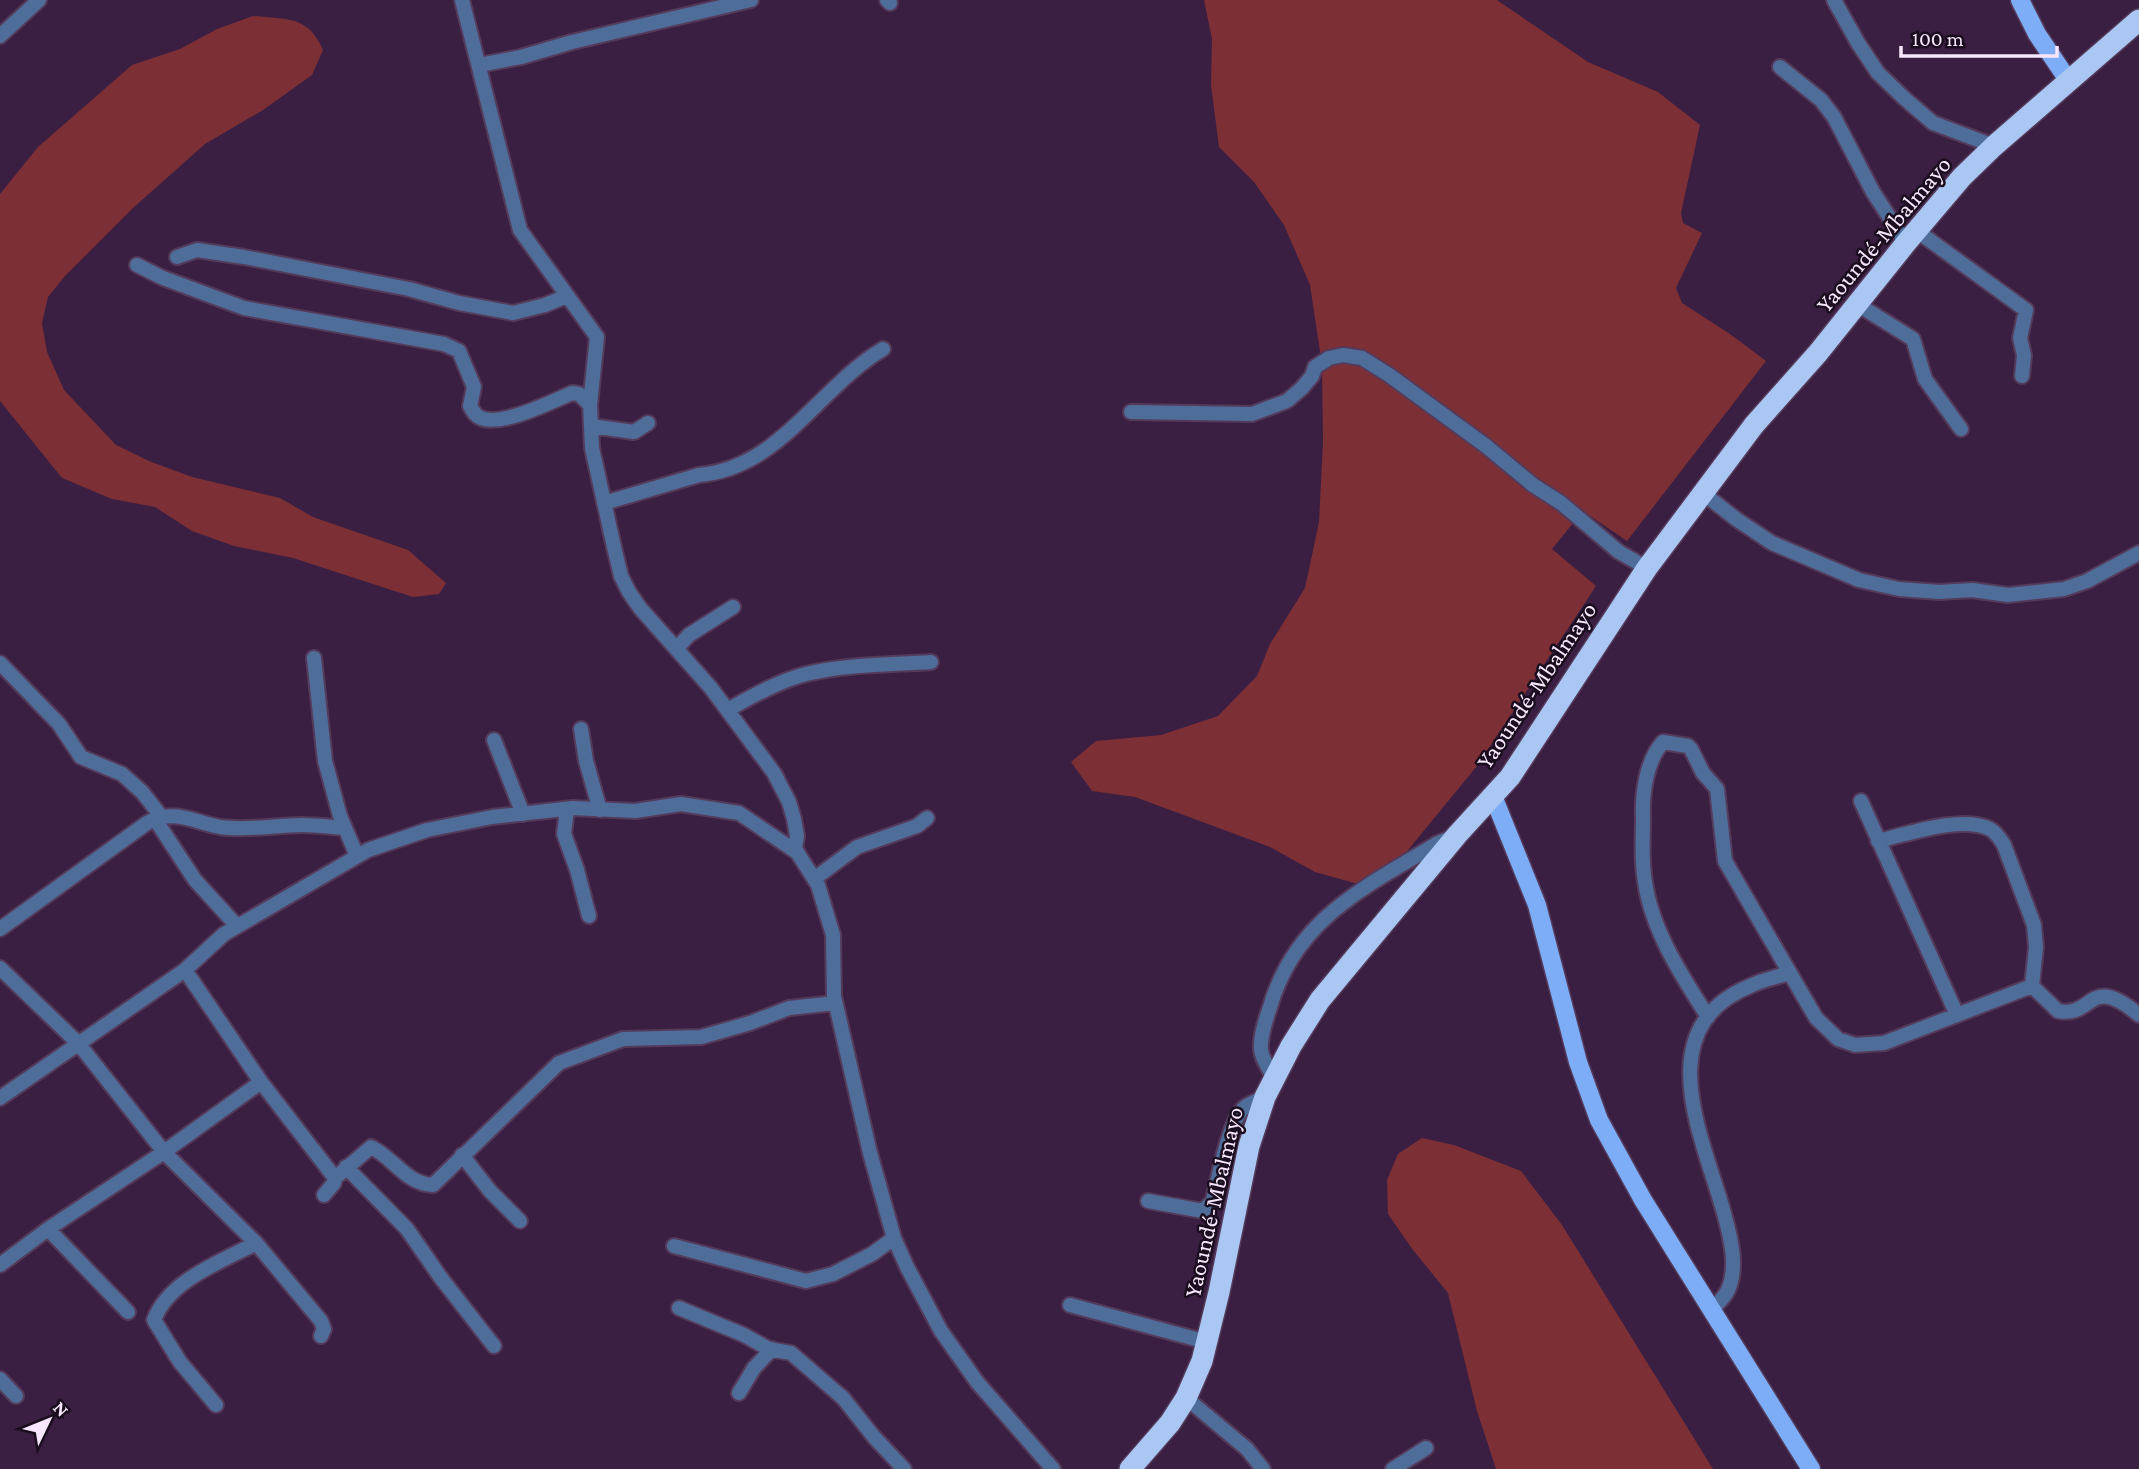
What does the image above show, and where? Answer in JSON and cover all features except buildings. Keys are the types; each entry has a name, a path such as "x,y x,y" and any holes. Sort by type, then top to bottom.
{"highway":[{"name":"Yaoundé-Mbalmayo","path":"1130,1469 1170,1423 1186,1398 1207,1342 1250,1146 1269,1088 1320,1000 1525,757 1647,568 1754,425 1818,353 1911,237 1962,177 1994,146 2139,20"}],"main road":[{"path":"2020,0 2037,34 2068,80"},
{"path":"1493,796 1537,905 1578,1062 1599,1119 1621,1163 1811,1469"}],"street":[{"path":"0,36 39,0"},
{"path":"462,0 520,230 597,337 590,405 593,448 621,576 628,592 640,608 677,648 774,773 789,802 797,836 795,849 814,879 833,935 835,1003 870,1153 894,1238 942,1331 977,1382 1053,1469"},
{"path":"479,65 522,57 572,42 751,0"},
{"path":"1834,0 1878,73 1904,98 1933,123 1994,146"},
{"path":"1780,68 1821,100 1834,117 1873,192 1911,237 2025,310 2020,338 2024,355 2022,376"},
{"path":"177,257 197,250 243,257 409,289 459,303 513,313 567,296"},
{"path":"137,265 163,278 244,308 444,344 459,351 474,387 470,406 474,414 483,420 503,419 572,393 579,394 590,405"},
{"path":"1857,304 1913,339 1925,379 1961,429"},
{"path":"604,503 699,475 714,474 777,444 851,370 883,349"},
{"path":"1132,412 1252,414 1287,401 1312,376 1315,367 1329,358 1343,355 1362,358 1486,446 1533,485 1561,503 1619,552 1647,568"},
{"path":"591,426 634,432 648,423"},
{"path":"1703,493 1772,543 1859,580 1899,589 1939,592 1972,590 2008,595 2064,589 2087,581 2139,553"},
{"path":"677,648 689,635 733,607"},
{"path":"314,658 325,761 345,828 357,856"},
{"path":"727,710 748,698 806,674 840,668 931,662"},
{"path":"0,663 59,724 80,757 122,774 142,792 195,880 237,926"},
{"path":"581,729 586,761 600,810"},
{"path":"494,740 523,814"},
{"path":"1708,1017 1665,944 1644,881 1642,802 1653,759 1663,742 1688,746 1703,773 1717,789 1725,861 1823,1027 1846,1043 1861,1046 1884,1043 2032,986"},
{"path":"1861,801 1957,1015"},
{"path":"0,1098 185,970 237,926 368,850 427,830 566,809 635,811 681,804 738,813 798,853"},
{"path":"566,809 564,834 589,916"},
{"path":"0,929 158,817 181,817 222,827 303,825 345,828"},
{"path":"814,879 857,847 917,826 927,818"},
{"path":"1878,841 1951,825 1975,824 1998,834 2034,925 2036,947 2032,986"},
{"path":"1148,1200 1203,1210 1209,1206 1213,1201 1230,1133 1240,1112 1269,1088 1261,1050 1274,990 1294,953 1322,919 1347,899 1438,843 1457,835"},
{"path":"0,968 78,1043 164,1152 256,1243 321,1321 324,1329 321,1336"},
{"path":"185,970 261,1082 335,1178"},
{"path":"1711,1311 1728,1289 1733,1259 1728,1228 1696,1120 1689,1086 1695,1039 1708,1017 1731,997 1750,985 1790,973"},
{"path":"2032,986 2058,1011 2069,1012 2106,995 2139,1015"},
{"path":"324,1195 335,1178 371,1147 408,1176 423,1184 433,1185 559,1063 623,1039 701,1037 789,1008 835,1003"},
{"path":"0,1265 261,1082"},
{"path":"463,1155 490,1191 520,1221"},
{"path":"346,1167 407,1229 494,1346"},
{"path":"48,1229 128,1312"},
{"path":"674,1246 806,1281 833,1274 872,1254 894,1238"},
{"path":"216,1405 180,1362 154,1320 158,1308 188,1279 256,1243"},
{"path":"1070,1305 1207,1342"},
{"path":"679,1308 772,1349 791,1353 843,1398 904,1469"},
{"path":"739,1393 754,1368 772,1349"},
{"path":"0,1379 16,1396"},
{"path":"1186,1398 1247,1450 1263,1469"},
{"path":"1393,1469 1426,1448"}],"shaded area":[{"path":"1204,0 1497,0 1588,62 1658,92 1700,125 1681,213 1683,223 1702,233 1676,288 1682,303 1766,361 1627,541 1583,511 1552,549 1596,586 1477,766 1376,889 1315,872 1270,847 1135,797 1092,791 1071,762 1096,741 1161,735 1218,716 1257,676 1270,644 1305,588 1319,522 1323,442 1322,365 1310,285 1284,225 1254,182 1219,147 1211,85 1212,39"},
{"path":"253,16 295,21 311,30 323,50 312,75 263,110 205,144 133,208 65,276 48,297 42,323 47,352 64,390 116,445 192,477 280,498 313,517 408,550 446,583 439,594 413,597 293,558 234,546 192,531 155,507 112,499 62,478 0,401 0,194 38,147 132,65 180,49 217,29"},
{"path":"1422,1138 1454,1145 1521,1171 1562,1225 1713,1469 1496,1469 1477,1411 1448,1293 1388,1214 1387,1180 1398,1154"}]}
